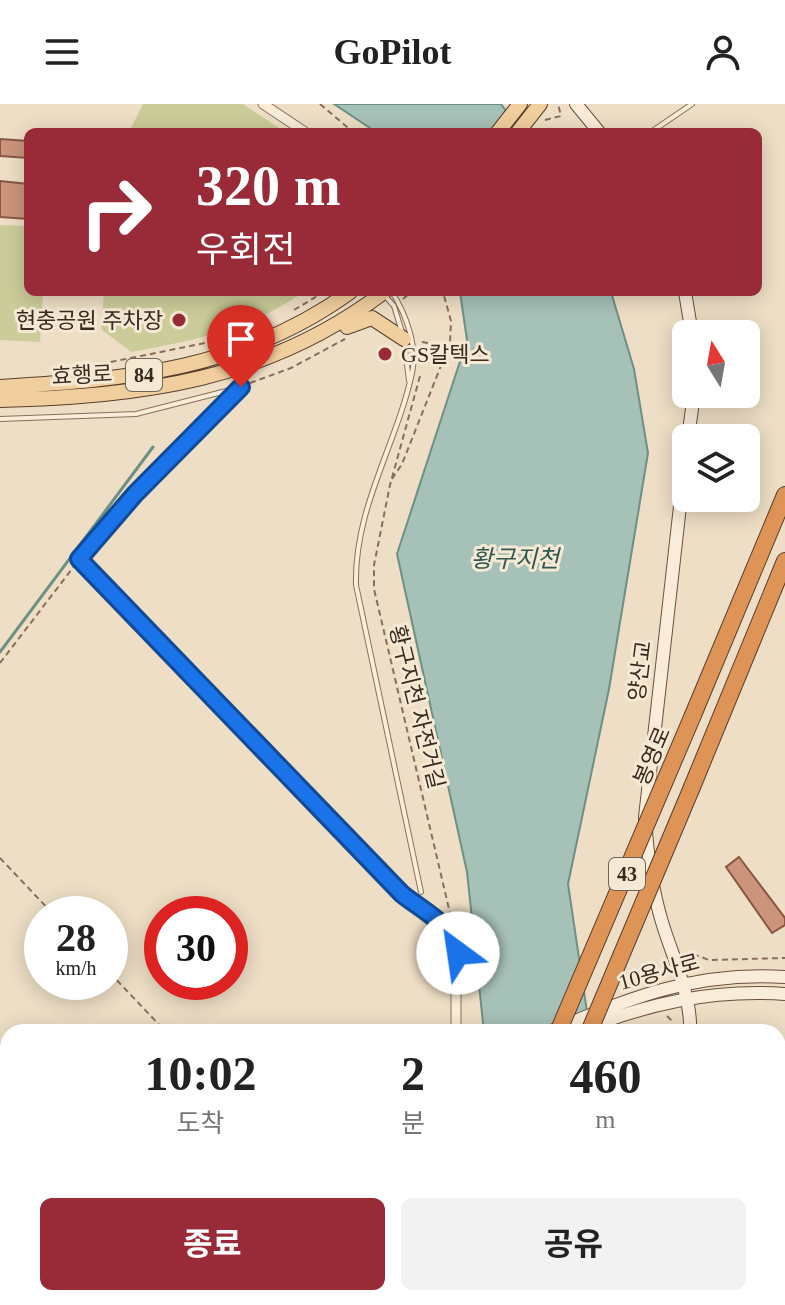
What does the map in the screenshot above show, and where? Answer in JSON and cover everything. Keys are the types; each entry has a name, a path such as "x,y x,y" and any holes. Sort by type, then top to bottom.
{"highway":[{"name":"봉영로","path":"561,1024 785,495"},
{"name":"43","path":"592,1024 785,561"}],"main road":[{"path":"501,128 520,104"},
{"path":"522,128 538,112"},
{"name":"효행로","path":"0,387 49,392 143,392 235,369 297,345 327,330 377,296"},
{"path":"297,345 304,333 333,316 334,301"},
{"name":"효행로","path":"0,400 201,363 268,340 334,301"},
{"path":"327,330 336,331 372,318 408,339"}],"street":[{"path":"263,104 299,128"},
{"path":"576,104 596,128"},
{"path":"686,296 690,320"},
{"name":"양산교","path":"679,512 645,817 647,853 661,920 681,983 689,1024"},
{"path":"456,939 456,1024"},
{"path":"742,975 735,984 742,994"},
{"name":"10용사로","path":"594,1024 681,983 742,975 785,977"},
{"name":"10용사로","path":"573,1024 646,1000 785,994"}],"lane":[{"path":"657,128 692,104"},
{"path":"386,296 394,306 408,339"},
{"path":"394,296 403,310 408,339 409,381 371,492 359,545 356,585 421,892"},
{"path":"235,369 241,387"},
{"path":"0,419 136,414 241,387"},
{"path":"241,387 135,494 79,559 402,894 456,939"}],"path":[{"path":"320,104 348,128"},
{"path":"538,112 561,116 558,104"},
{"path":"290,313 318,296"},
{"name":"황구지천 자전거길","path":"391,480 402,464 449,347 451,321 444,296"},
{"path":"79,367 169,353 239,334"},
{"path":"408,339 449,347"},
{"path":"420,341 421,350"},
{"name":"황구지천 자전거길","path":"421,371 391,480 374,565 374,589 456,939"},
{"path":"0,663 79,559"},
{"path":"0,858 36,896"},
{"path":"693,954 709,960 785,958"},
{"path":"650,976 655,963"},
{"path":"128,992 158,1024"}],"green space":[{"path":"143,104 243,104 279,128 131,128"},
{"path":"0,225 24,226 24,296 43,296 40,342 0,340"},
{"name":"현충공원 주차장","path":"104,296 297,296 242,325 199,338 131,352 101,329"}],"water":[{"path":"334,104 501,104 518,128 370,128"},
{"name":"황구지천","path":"461,296 612,296 634,369 648,453 609,689 568,884 589,1024 483,1024 467,872 397,554 467,340"}],"building":[{"path":"0,139 24,141 24,158 0,156"},
{"path":"0,181 24,184 24,219 0,217"},
{"path":"739,857 785,918 785,925 772,933 726,867"}],"waterway":[{"path":"0,652 153,447"}],"place":[{"name":"현충공원 주차장","path":"179,320"},
{"name":"GS칼텍스","path":"385,354"}],"route":[{"path":"241,387 135,494 79,559 402,894 456,939 458,953"}]}
